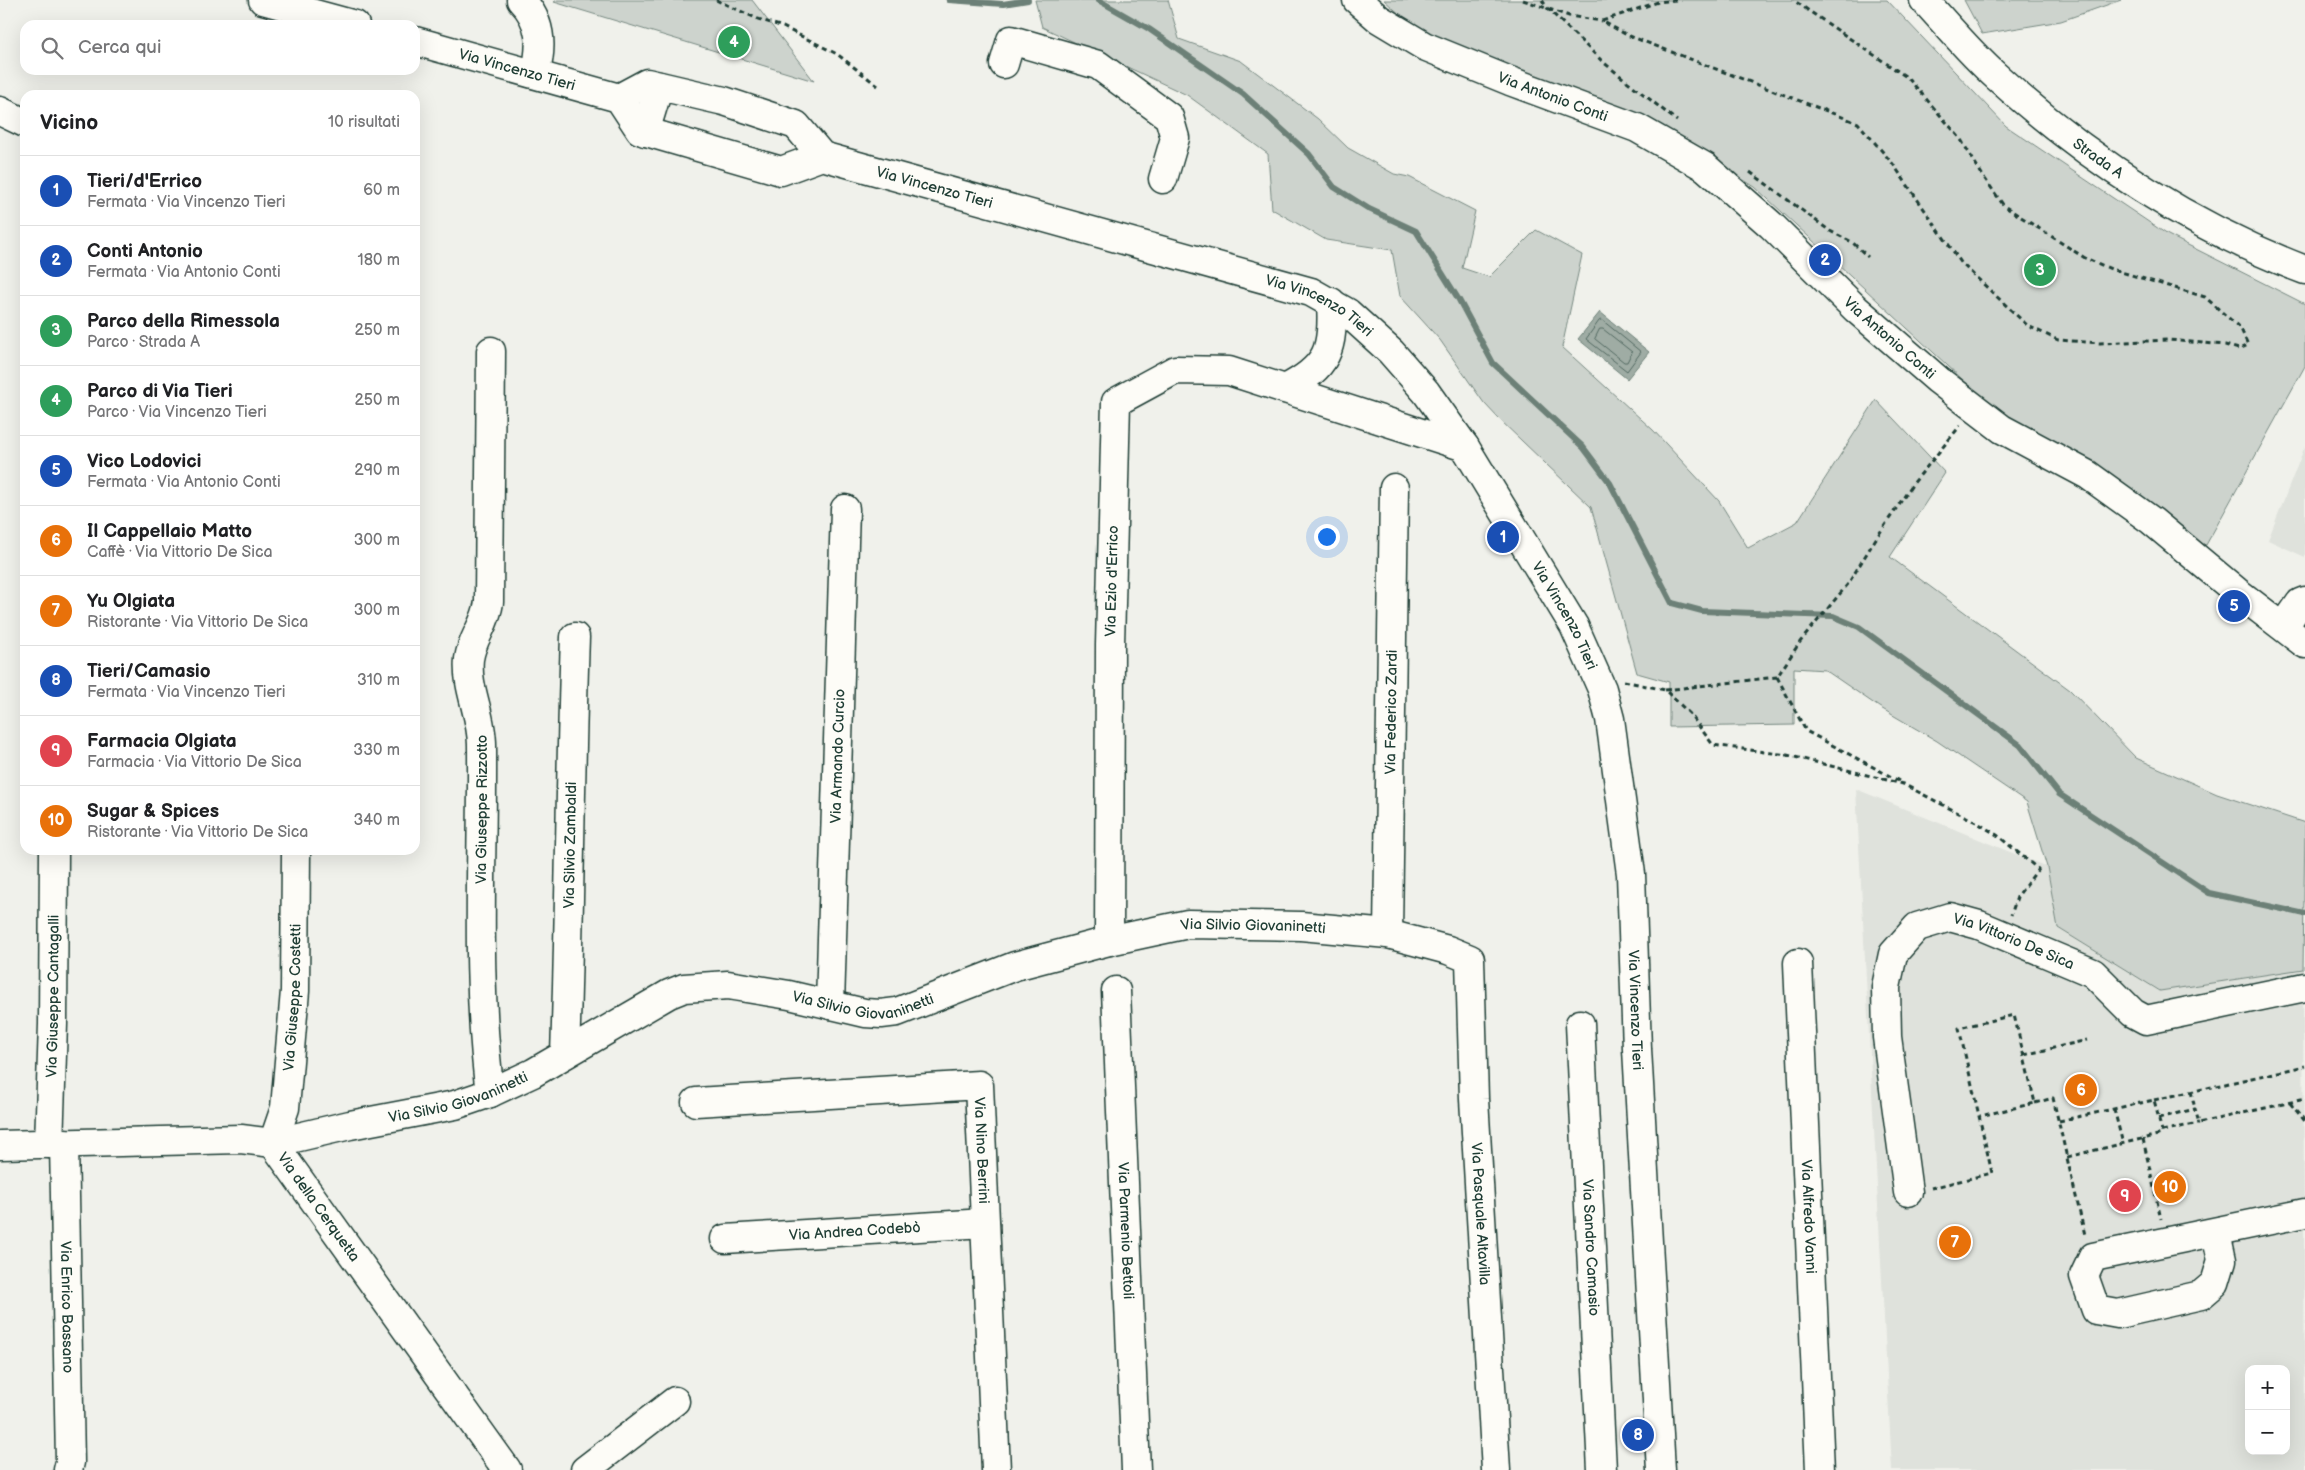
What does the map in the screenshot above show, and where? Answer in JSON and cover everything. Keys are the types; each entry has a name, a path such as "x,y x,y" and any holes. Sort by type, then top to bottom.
{"street":[{"path":"263,0 337,20"},
{"name":"Via Antonio Conti","path":"1357,0 1379,19 1424,46 1510,81 1637,128 1705,167 1771,225 1856,309 1938,380 2002,429 2096,481 2152,521 2236,591 2305,644"},
{"name":"Strada A","path":"1924,0 1996,76 2074,143 2156,196 2268,256 2305,270"},
{"path":"530,3 539,31 540,53 535,74"},
{"path":"1004,64 1011,40 1098,65 1169,117 1175,138 1163,179"},
{"name":"Via Vincenzo Tieri","path":"420,43 619,98"},
{"path":"647,84 659,86 724,101 796,125 822,156 781,171 640,130 619,98 647,84"},
{"path":"645,132 659,86"},
{"path":"0,111 20,121"},
{"path":"781,171 792,124"},
{"name":"Via Vincenzo Tieri","path":"822,156 1312,292 1348,313 1408,369 1466,447 1574,626 1602,689 1610,719 1631,874 1637,1058 1661,1470"},
{"path":"1284,389 1311,373 1325,358 1332,333 1331,302"},
{"name":"Via Giuseppe Rizzotto","path":"490,1093 482,1009 482,742 469,675 471,650 486,620 489,602 491,351"},
{"name":"Via Ezio d'Errico","path":"1109,941 1110,645 1116,402 1175,370 1229,371 1466,447"},
{"name":"Via Federico Zardi","path":"1388,934 1394,488"},
{"name":"Via Armando Curcio","path":"830,1005 845,509"},
{"path":"2284,626 2300,603 2305,601"},
{"name":"Via Silvio Zambaldi","path":"565,1054 570,928 570,770 575,637"},
{"name":"Via Giuseppe Cantagalli","path":"54,855 53,1024 56,1143"},
{"name":"Via Giuseppe Costetti","path":"273,1143 285,1108 294,1001 296,855"},
{"name":"Via Vittorio De Sica","path":"1908,1192 1887,1037 1886,987 1893,954 1917,927 1950,917 1979,925 2093,973 2133,1013 2146,1020 2305,987"},
{"name":"Via Silvio Giovaninetti","path":"273,1143 350,1125 455,1105 490,1093 519,1081 669,994 696,986 728,985 789,995 864,1013 881,1014 897,1012 1015,966 1109,941 1188,924 1301,926 1388,934 1448,950 1470,959"},
{"name":"Via Pasquale Altavilla","path":"1470,959 1474,1100 1496,1470"},
{"name":"Via Alfredo Vanni","path":"1798,963 1820,1470"},
{"name":"Via Parmenio Bettoli","path":"1116,992 1136,1470"},
{"name":"Via Sandro Camasio","path":"1580,1024 1602,1470"},
{"name":"Via Nino Berrini","path":"696,1102 980,1085 984,1223 996,1470"},
{"name":"Via della Cerquetta","path":"0,1145 240,1139 273,1143 507,1470"},
{"name":"Via Enrico Bassano","path":"56,1143 70,1415 70,1462 68,1470"},
{"path":"2216,1233 2222,1260 2215,1283 2201,1295 2118,1314 2096,1310 2084,1276 2093,1257 2305,1213"},
{"name":"Via Andrea Codebò","path":"725,1239 984,1223"},
{"path":"585,1470 675,1400"}],"path":[{"path":"716,0 758,19 783,27 837,54 878,86"},
{"path":"1524,0 1569,16 1602,21 1627,34 1858,123 1893,164 1962,264 2028,326 2058,340 2100,343 2169,340 2225,345 2239,349 2248,345 2241,329 2205,297 2085,258 2004,206 1960,138 1908,78 1793,0"},
{"path":"1542,0 1548,9 1603,62 1684,127"},
{"path":"1602,21 1658,2 1676,0"},
{"path":"1748,171 1830,231 1852,242 1868,258"},
{"path":"1777,677 1800,642 1848,584 1912,485 1975,409"},
{"path":"1602,689 1627,681 1643,687 1665,690 1777,677"},
{"path":"1777,677 1806,731 1976,822 1997,835 2038,869 2017,897 2004,936"},
{"path":"1665,690 1690,714 1713,745 1787,755 1903,784"},
{"path":"1908,1192 1992,1173 1959,1028 2014,1015 2035,1103"},
{"path":"2024,1055 2087,1040"},
{"path":"2059,1121 2305,1066"},
{"path":"2191,1091 2199,1123"},
{"path":"1980,1116 2053,1098 2084,1234 2093,1257"},
{"path":"2067,1157 2162,1134 2162,1131 2305,1099"},
{"path":"2154,1100 2162,1131"},
{"path":"2290,1102 2305,1121"},
{"path":"2114,1109 2123,1144"},
{"path":"2158,1118 2196,1109"},
{"path":"2143,1139 2167,1242"}],"shaded area":[{"path":"557,0 752,0 814,81 554,2"},
{"path":"1035,0 1168,0 1179,39 1241,61 1318,119 1348,148 1394,174 1409,177 1475,211 1462,268 1489,277 1536,230 1582,255 1562,347 1653,430 1719,501 1748,548 1797,522 1876,400 1945,473 1890,557 2070,690 2136,758 2217,794 2305,823 2303,969 2160,991 2058,928 2047,867 2027,802 1937,741 1879,707 1825,670 1794,668 1794,725 1669,727 1669,682 1637,673 1591,507 1484,403 1440,340 1400,296 1392,250 1326,240 1272,209 1268,154 1187,95 1042,27"},
{"path":"1384,0 1887,0 2006,126 2168,235 2305,304 2305,366 2206,545 2197,542 2003,417 1755,187 1648,121 1595,97 1435,46"},
{"path":"1964,0 2121,0 2061,21 1982,34"},
{"path":"2305,446 2305,557 2268,540"},
{"path":"1856,789 2047,867 2058,928 2160,991 2303,969 2305,1470 1892,1470"}],"water":[{"path":"1600,312 1649,352 1627,379 1578,339"}],"waterway":[{"path":"949,0 1003,4 1028,0"},
{"path":"1098,0 1149,29 1243,94 1309,154 1334,187 1369,209 1416,231 1459,300 1493,363 1583,447 1610,483 1672,603 1702,611 1833,616 1859,627 2020,745 2059,794 2209,893 2305,914"}],"place":[{"name":"Parco di Via Tieri","path":"734,42"},
{"name":"Conti Antonio","path":"1825,260"},
{"name":"Parco della Rimessola","path":"2040,270"},
{"name":"Tieri/d'Errico","path":"1503,537"},
{"name":"Vico Lodovici","path":"2234,606"},
{"name":"Il Cappellaio Matto","path":"2081,1090"},
{"name":"Sugar & Spices","path":"2170,1187"},
{"name":"Farmacia Olgiata","path":"2125,1196"},
{"name":"Yu Olgiata","path":"1955,1242"},
{"name":"Tieri/Camasio","path":"1638,1435"}]}
